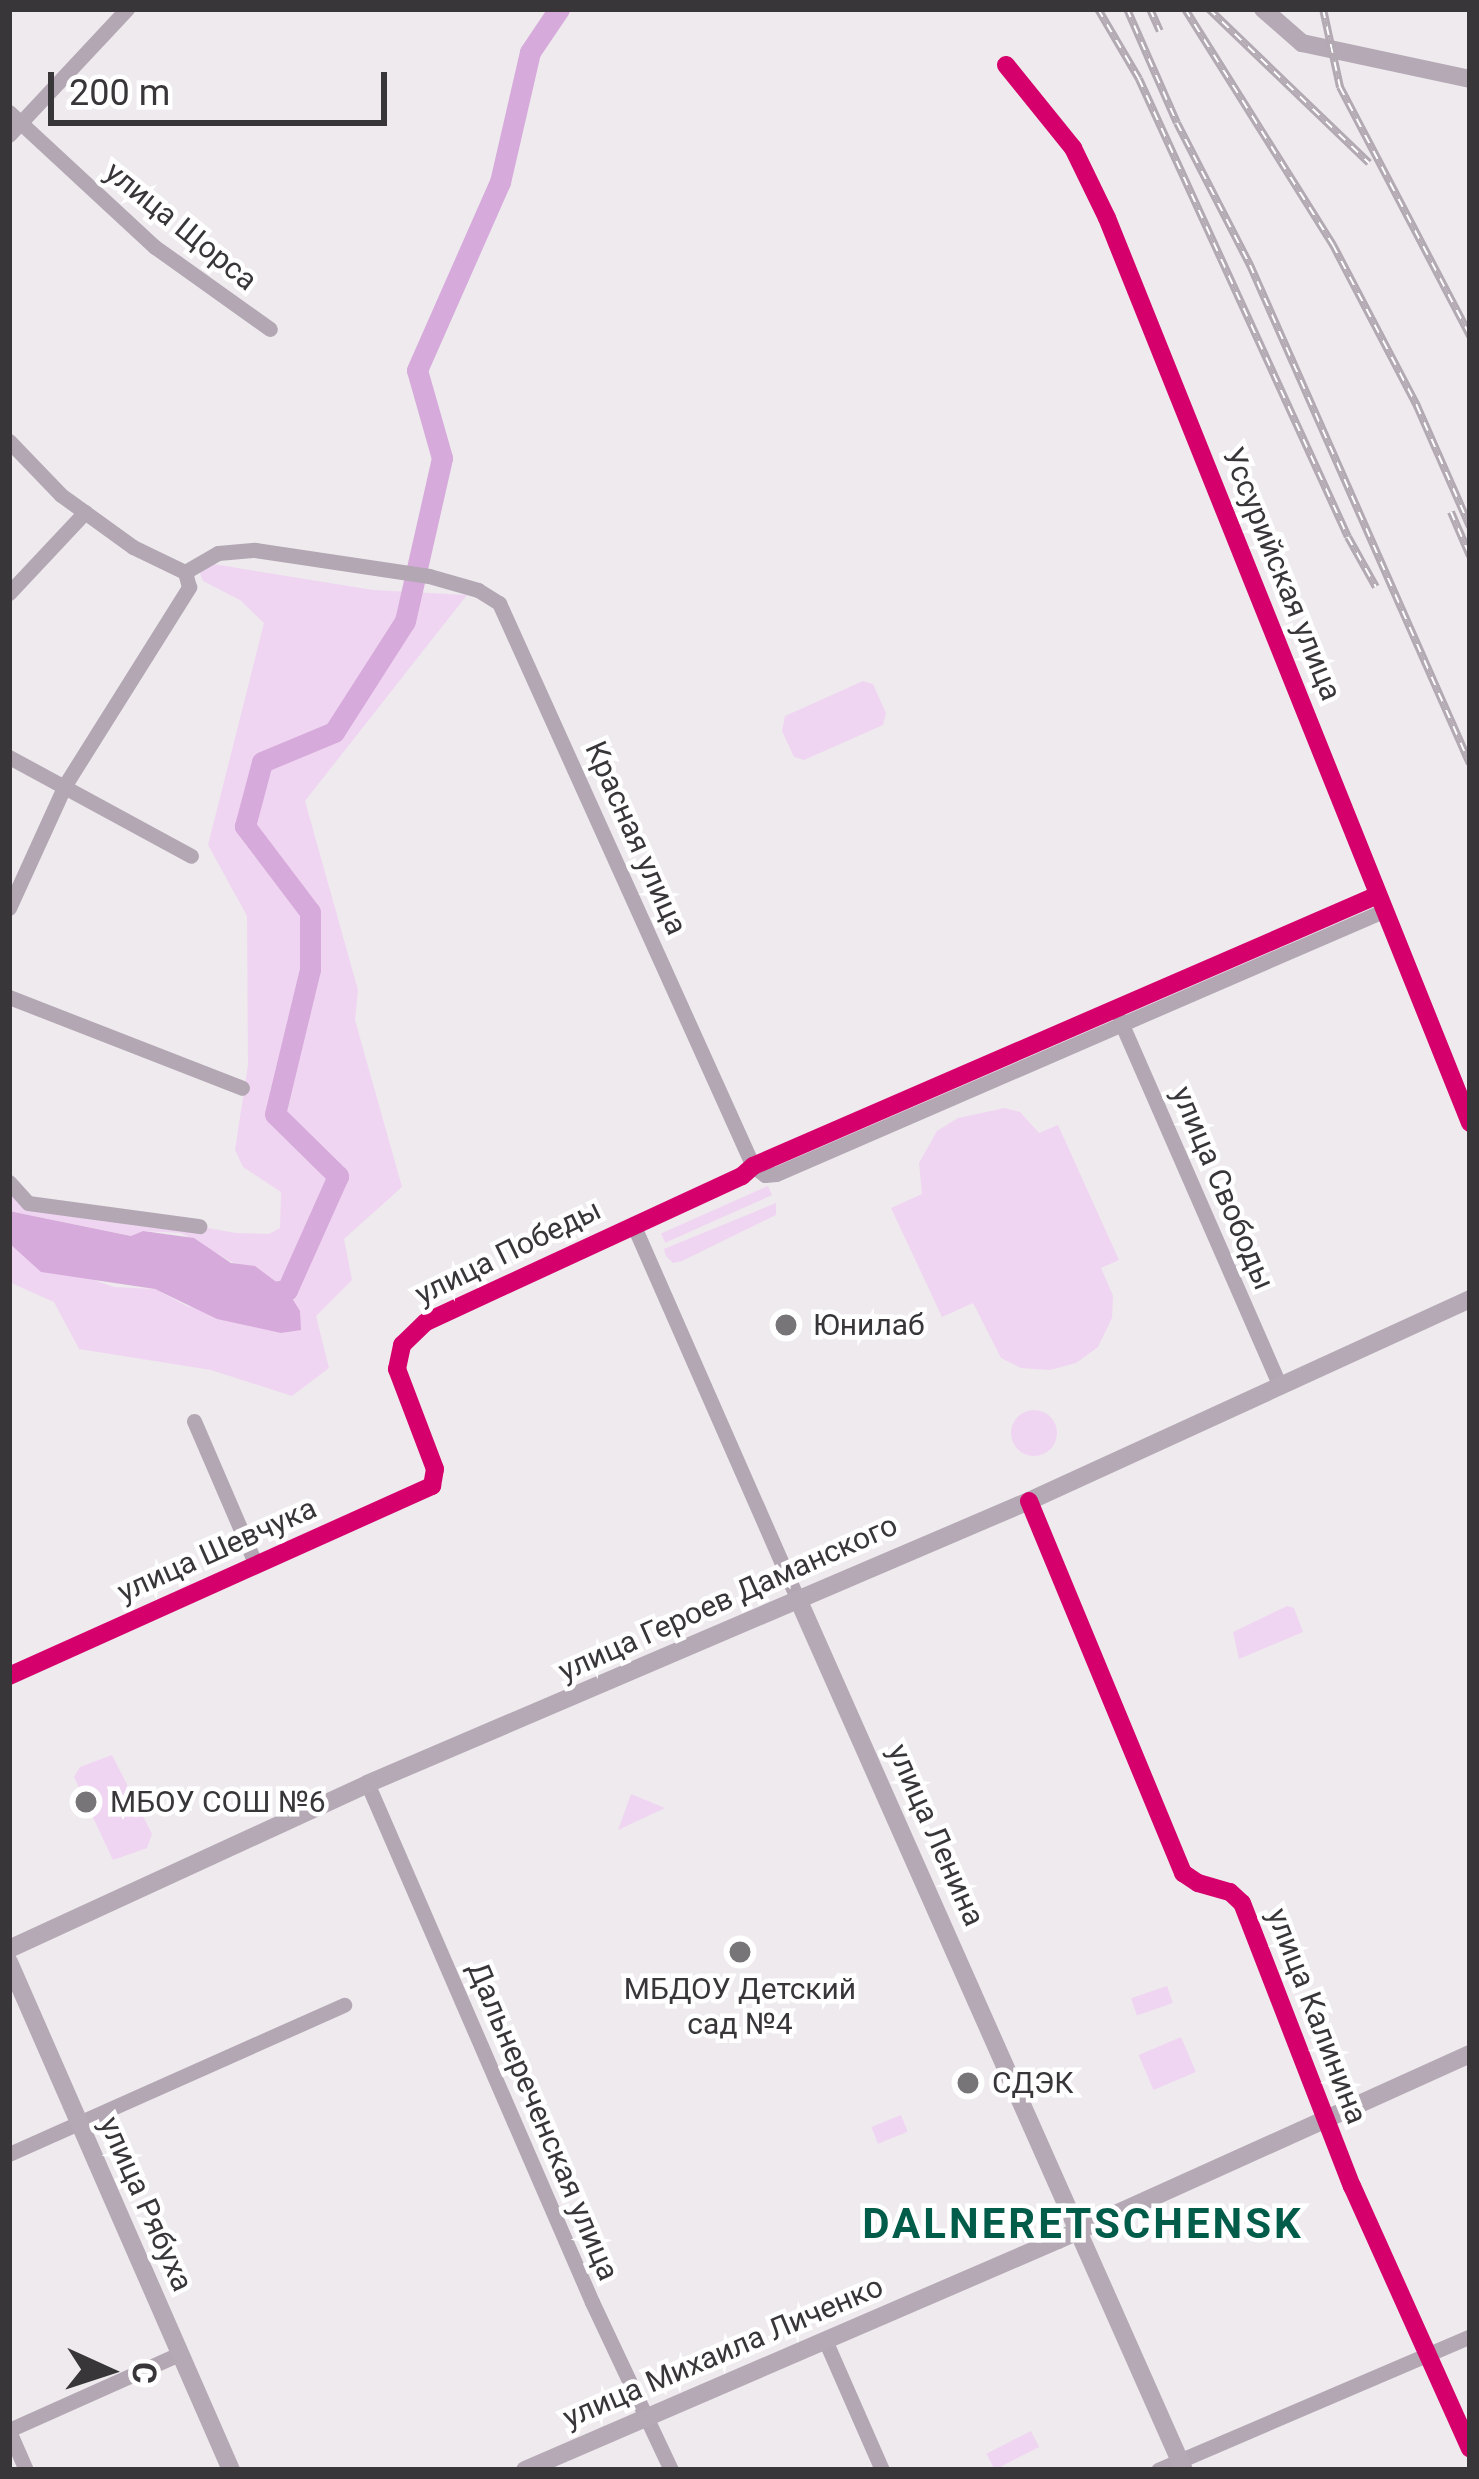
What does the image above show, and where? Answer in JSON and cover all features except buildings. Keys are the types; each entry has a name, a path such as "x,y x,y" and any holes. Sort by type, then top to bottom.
{"main road":[{"path":"1263,9 1302,43 1470,79"},
{"name":"улица Героев Даманского","path":"9,1949 367,1784 1029,1501 1470,1299"},
{"name":"улица Ленина","path":"798,1599 1181,2465"},
{"name":"улица Рябуха","path":"9,1962 231,2470"},
{"name":"улица Михаила Личенко","path":"525,2470 1470,2054"}],"street":[{"path":"13,123 127,9"},
{"name":"Уссурийская улица","path":"1006,65 1073,148 1107,218 1470,1123"},
{"name":"улица Щорса","path":"13,123 155,247 270,329"},
{"path":"9,441 40,477 85,512 133,547 185,572 188,587 64,785 9,908"},
{"path":"9,593 85,512"},
{"name":"Красная улица","path":"185,572 203,560 242,549 429,576 478,590 506,612 753,1166"},
{"path":"9,757 190,856"},
{"path":"633,1224 742,1177 753,1166 1120,1019 1381,903"},
{"path":"9,997 242,1088"},
{"name":"улица Свободы","path":"1120,1019 1280,1386"},
{"path":"9,1182 28,1203 199,1226"},
{"name":"улица Победы","path":"435,1468 399,1380 406,1339 458,1305 633,1224"},
{"name":"улица Ленина","path":"633,1224 798,1599"},
{"path":"194,1421 256,1564"},
{"name":"улица Шевчука","path":"9,1676 416,1496 432,1486 435,1468"},
{"name":"улица Калинина","path":"1029,1501 1183,1873 1198,1883 1230,1892 1242,1903 1324,2118 1470,2449"},
{"name":"Дальнереченская улица","path":"371,1792 592,2302 671,2470"},
{"path":"9,2154 344,2005"},
{"path":"1158,2470 1181,2465 1470,2336"},
{"path":"825,2340 882,2470"},
{"path":"26,2470 9,2431 179,2354"}],"shaded area":[{"path":"207,563 373,590 467,595 305,801 358,990 355,1020 402,1187 344,1239 352,1280 316,1316 329,1368 292,1396 211,1370 79,1349 54,1302 9,1282 9,1243 27,1257 114,1287 155,1289 187,1306 281,1333 301,1329 237,1265 181,1233 143,1231 132,1236 9,1211 9,1193 236,1233 269,1234 280,1228 281,1192 243,1167 235,1150 248,1065 247,916 208,845 264,623 240,600 203,581 199,571"},
{"path":"863,681 873,684 886,713 883,725 804,760 794,757 782,731 785,716"},
{"path":"1005,1108 1020,1112 1039,1133 1058,1125 1119,1260 1101,1268 1113,1296 1112,1318 1098,1347 1076,1363 1050,1370 1021,1368 1001,1358 973,1303 942,1317 891,1208 922,1194 919,1163 937,1131 958,1118"},
{"path":"768,1186 772,1195 665,1243 661,1234"},
{"path":"776,1203 776,1215 682,1261 673,1263 666,1256 664,1249"},
{"path":"9,1211 131,1236 143,1231 194,1238 231,1263 255,1266 287,1290 300,1311 301,1330 281,1333 217,1319 155,1289 41,1272 9,1243"},
{"path":"1034,1410 1050,1417 1057,1433 1050,1449 1034,1456 1018,1449 1011,1433 1018,1417"},
{"path":"1287,1606 1294,1608 1303,1632 1239,1659 1233,1632"},
{"path":"112,1755 152,1834 147,1848 113,1860 74,1777 80,1767"},
{"path":"631,1794 665,1808 618,1830"},
{"path":"1167,1986 1173,2003 1137,2015 1131,1998"},
{"path":"1181,2037 1196,2072 1154,2090 1139,2055"},
{"path":"901,2115 908,2132 878,2144 871,2127"},
{"path":"1031,2431 1039,2447 995,2470 986,2454"}],"waterway":[{"path":"264,1293 287,1290 338,1176 275,1114 310,969 310,912 245,826 262,762 334,732 405,621 442,458 417,370 500,182 530,52 559,9"}],"railway":[{"path":"1098,9 1139,79 1348,537 1376,587"},
{"path":"1127,9 1177,123 1250,265 1470,764"},
{"path":"1150,9 1160,31"},
{"path":"1185,9 1333,245 1417,406 1470,527"},
{"path":"1209,9 1369,163"},
{"path":"1323,9 1340,87 1470,336"},
{"path":"1451,512 1470,556"}],"cycle path":[{"path":"1006,65 1073,148 1107,218 1470,1123"},
{"path":"9,1676 432,1486 435,1469 397,1369 402,1345 426,1322 742,1176 753,1166 1378,895"},
{"path":"1029,1501 1183,1873 1198,1883 1230,1892 1242,1903 1352,2186 1470,2449"}],"place":[{"name":"Юнилаб","path":"786,1325"},
{"name":"МБОУ СОШ №6","path":"86,1802"},
{"name":"МБДОУ Детский сад №4","path":"740,1952"},
{"name":"СДЭК","path":"968,2083"}],"district":[{"name":"DALNERETSCHENSK","path":"1083,2224"}]}
